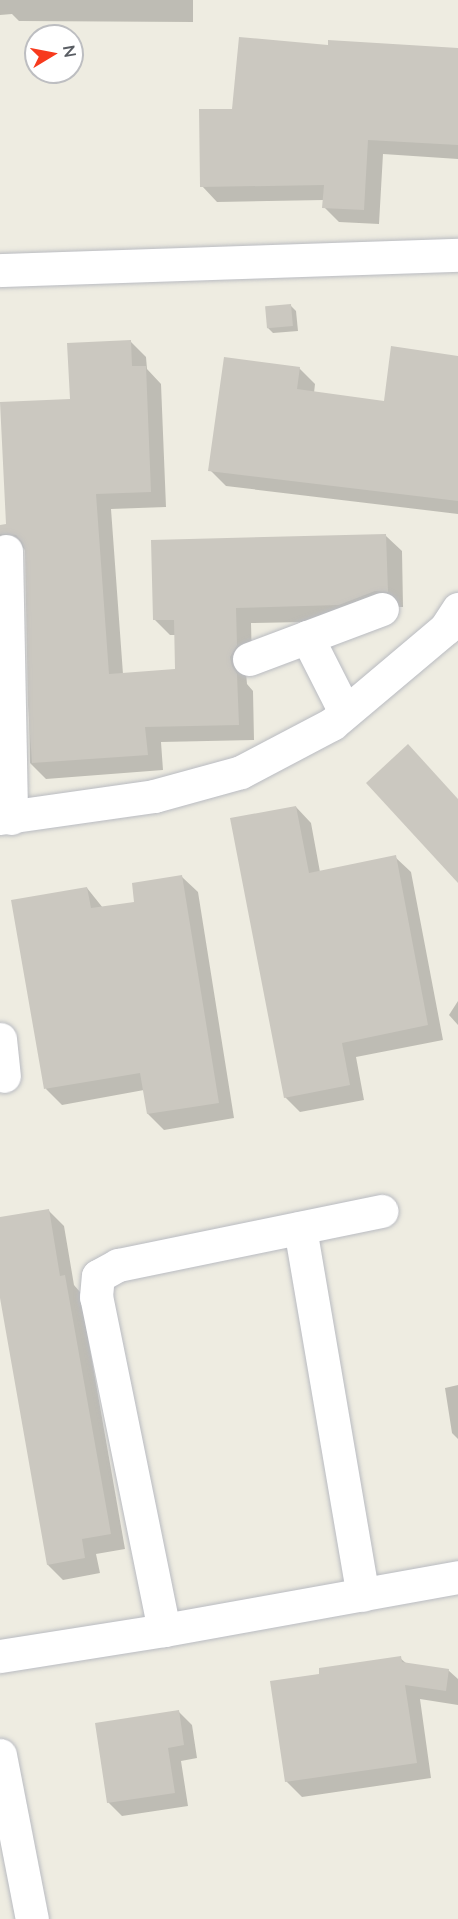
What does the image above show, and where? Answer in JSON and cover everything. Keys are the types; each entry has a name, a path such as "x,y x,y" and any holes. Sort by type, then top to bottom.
{"street":[{"path":"0,270 458,255"},
{"path":"6,551 6,818 154,796 241,772 332,724 445,629 458,609"},
{"path":"249,659 382,609"},
{"path":"307,637 345,712"},
{"path":"0,1040 4,1076"},
{"path":"164,1630 96,1297 98,1276 118,1265 382,1211"},
{"path":"300,1228 363,1594"},
{"path":"0,1656 164,1630 458,1577"},
{"path":"0,1755 32,1919"}],"building":[{"path":"239,37 328,45 328,40 458,48 458,145 368,140 364,210 322,208 324,185 200,187 199,109 232,109"},
{"path":"291,304 293,326 267,328 265,306"},
{"path":"131,340 132,366 146,366 151,492 96,494 109,674 175,669 174,620 153,620 151,540 386,534 388,592 375,591 339,605 236,608 237,645 230,657 237,674 239,725 145,727 148,755 32,763 28,705 25,551 16,535 0,534 0,525 6,524 0,402 70,399 67,343"},
{"path":"391,346 458,356 458,501 208,471 224,357 300,367 297,389 384,401"},
{"path":"408,744 458,799 458,883 366,783"},
{"path":"296,806 309,873 396,855 428,1025 342,1043 350,1085 284,1098 230,818"},
{"path":"182,875 219,1103 147,1114 140,1073 44,1089 11,900 87,887 91,908 134,902 132,883"},
{"path":"49,1209 60,1276 65,1275 111,1534 82,1539 85,1558 47,1565 0,1298 0,1217"},
{"path":"401,1656 402,1662 449,1669 446,1691 405,1685 417,1763 285,1782 270,1681 319,1674 319,1668"},
{"path":"179,1710 184,1745 168,1748 175,1793 107,1803 95,1723"}]}
